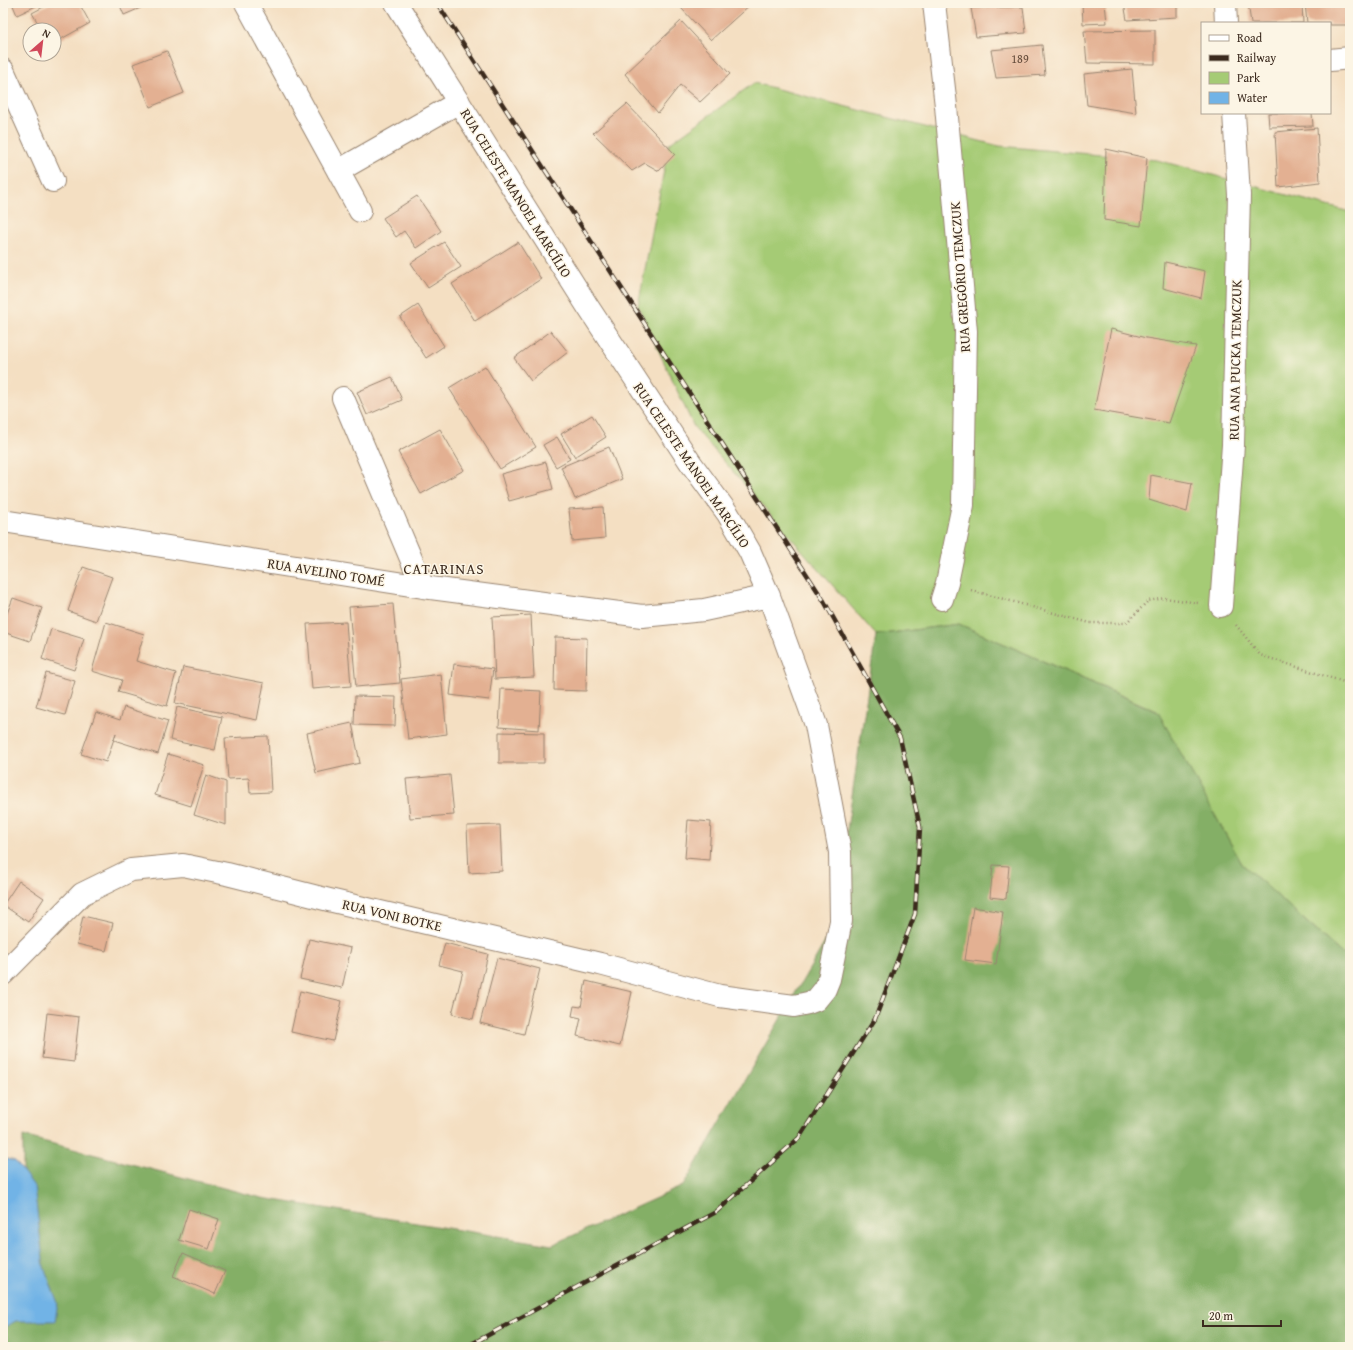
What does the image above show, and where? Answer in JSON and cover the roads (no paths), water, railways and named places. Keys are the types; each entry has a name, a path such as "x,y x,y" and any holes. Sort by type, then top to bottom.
{"street":[{"path":"246,3 360,211"},
{"name":"RUA CELESTE MANOEL MARCÍLIO","path":"396,3 592,313 690,462 728,514 750,552 769,596 816,725 840,852 842,921 829,979 825,989 816,1000"},
{"name":"RUA GREGÓRIO TEMCZUK","path":"934,3 946,106 966,332 963,505 945,591"},
{"path":"1224,3 1226,22"},
{"path":"1331,60 1350,58"},
{"path":"3,70 53,181"},
{"path":"338,171 459,102"},
{"name":"RUA ANA PUCKA TEMCZUK","path":"1221,606 1233,445 1239,195 1234,114"},
{"path":"343,398 423,588"},
{"name":"RUA AVELINO TOMÉ","path":"3,521 423,588 642,616 704,610 769,596"},
{"name":"RUA VONI BOTKE","path":"3,974 82,894 130,870 183,865 227,874 329,900 592,962 720,996 794,1006 816,1000"}],"water":[{"path":"3,1158 15,1161 34,1186 44,1267 58,1303 55,1321 16,1321 3,1328"}],"railway":[{"path":"437,3 824,601 900,738 920,827 915,914 875,1019 799,1138 716,1212 466,1347"}],"district":[{"name":"CATARINAS","path":"444,568"}]}
